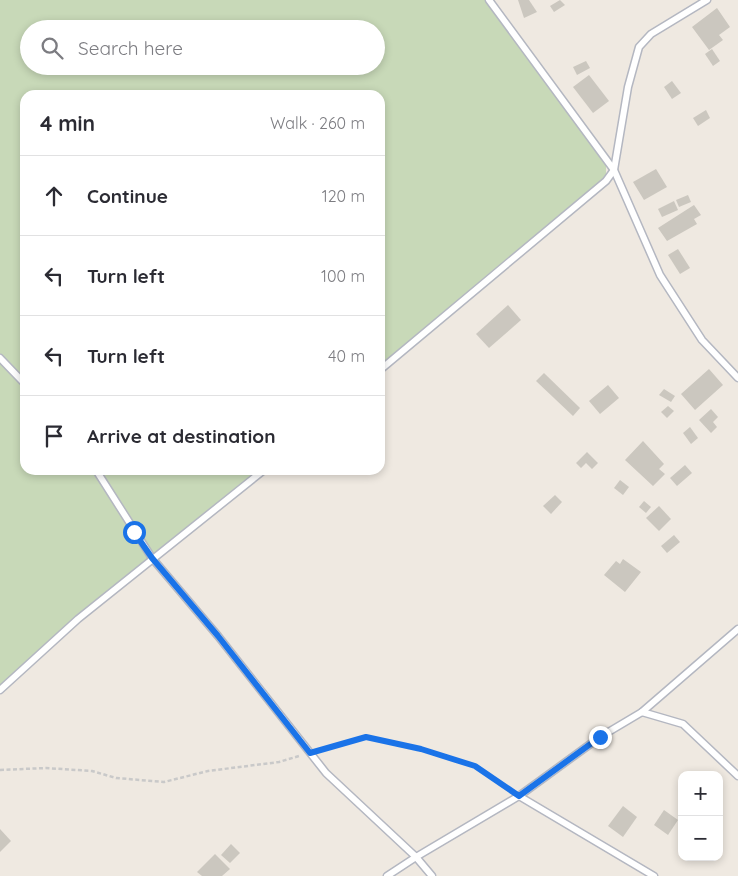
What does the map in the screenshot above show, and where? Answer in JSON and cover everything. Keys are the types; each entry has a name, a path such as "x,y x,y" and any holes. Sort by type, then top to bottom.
{"lane":[{"path":"489,0 614,170 660,275 702,340 738,378"},
{"path":"385,366 606,181 614,170 628,87 639,47 651,34 707,0"},
{"path":"0,358 20,379"},
{"path":"99,475 152,558 218,636 326,773 416,856 432,876"},
{"path":"0,690 78,619 258,475"},
{"path":"387,876 416,856 519,796 600,737 642,712 738,630"},
{"path":"642,712 683,724 738,776"},
{"path":"519,796 654,876"}],"path":[{"path":"0,770 46,768 83,770 116,778 164,782 208,771 279,762 366,737 421,749 475,766 519,796"}],"green space":[{"path":"0,0 489,0 606,158 606,181 385,366 385,90 20,90 20,475 258,475 152,558 0,690"}],"building":[{"path":"518,0 529,0 537,12 524,18"},
{"path":"560,0 565,5 554,12 550,6"},
{"path":"717,8 730,27 719,35 723,40 709,50 692,27"},
{"path":"712,49 720,61 713,66 705,54"},
{"path":"586,61 590,68 577,75 573,67"},
{"path":"589,75 609,101 593,113 573,87"},
{"path":"672,81 681,93 672,99 664,87"},
{"path":"706,110 710,118 698,126 693,118"},
{"path":"656,169 667,187 644,200 633,182"},
{"path":"688,195 691,202 679,207 676,200"},
{"path":"674,201 678,210 662,217 658,209"},
{"path":"694,205 701,215 694,219 697,224 667,241 658,228"},
{"path":"678,249 690,268 680,274 668,255"},
{"path":"508,305 521,320 489,348 476,334"},
{"path":"709,369 723,385 695,410 681,394"},
{"path":"544,373 580,408 573,416 536,381"},
{"path":"608,385 619,398 600,414 589,401"},
{"path":"664,389 675,396 671,402 659,395"},
{"path":"668,406 674,411 667,418 661,412"},
{"path":"711,409 718,417 713,422 717,427 711,433 699,420"},
{"path":"690,427 698,438 691,444 683,433"},
{"path":"643,441 664,464 659,469 665,474 653,486 625,460"},
{"path":"587,452 598,463 592,469 586,463 581,468 576,463"},
{"path":"685,465 692,473 677,486 670,478"},
{"path":"620,480 629,487 623,495 614,488"},
{"path":"555,495 562,502 551,514 543,506"},
{"path":"644,501 651,507 646,513 639,507"},
{"path":"659,506 671,519 659,531 646,518"},
{"path":"674,535 680,542 667,553 661,546"},
{"path":"623,559 641,572 625,592 604,575 616,561 620,564"},
{"path":"623,806 637,817 623,837 608,826"},
{"path":"664,810 678,820 668,835 654,825"},
{"path":"0,829 11,841 0,852"},
{"path":"231,844 240,853 230,863 221,855"},
{"path":"215,854 230,869 222,876 202,876 197,872"}],"route":[{"path":"134,532 152,558 218,636 310,753 366,737 421,749 475,766 519,796 600,737"}]}
